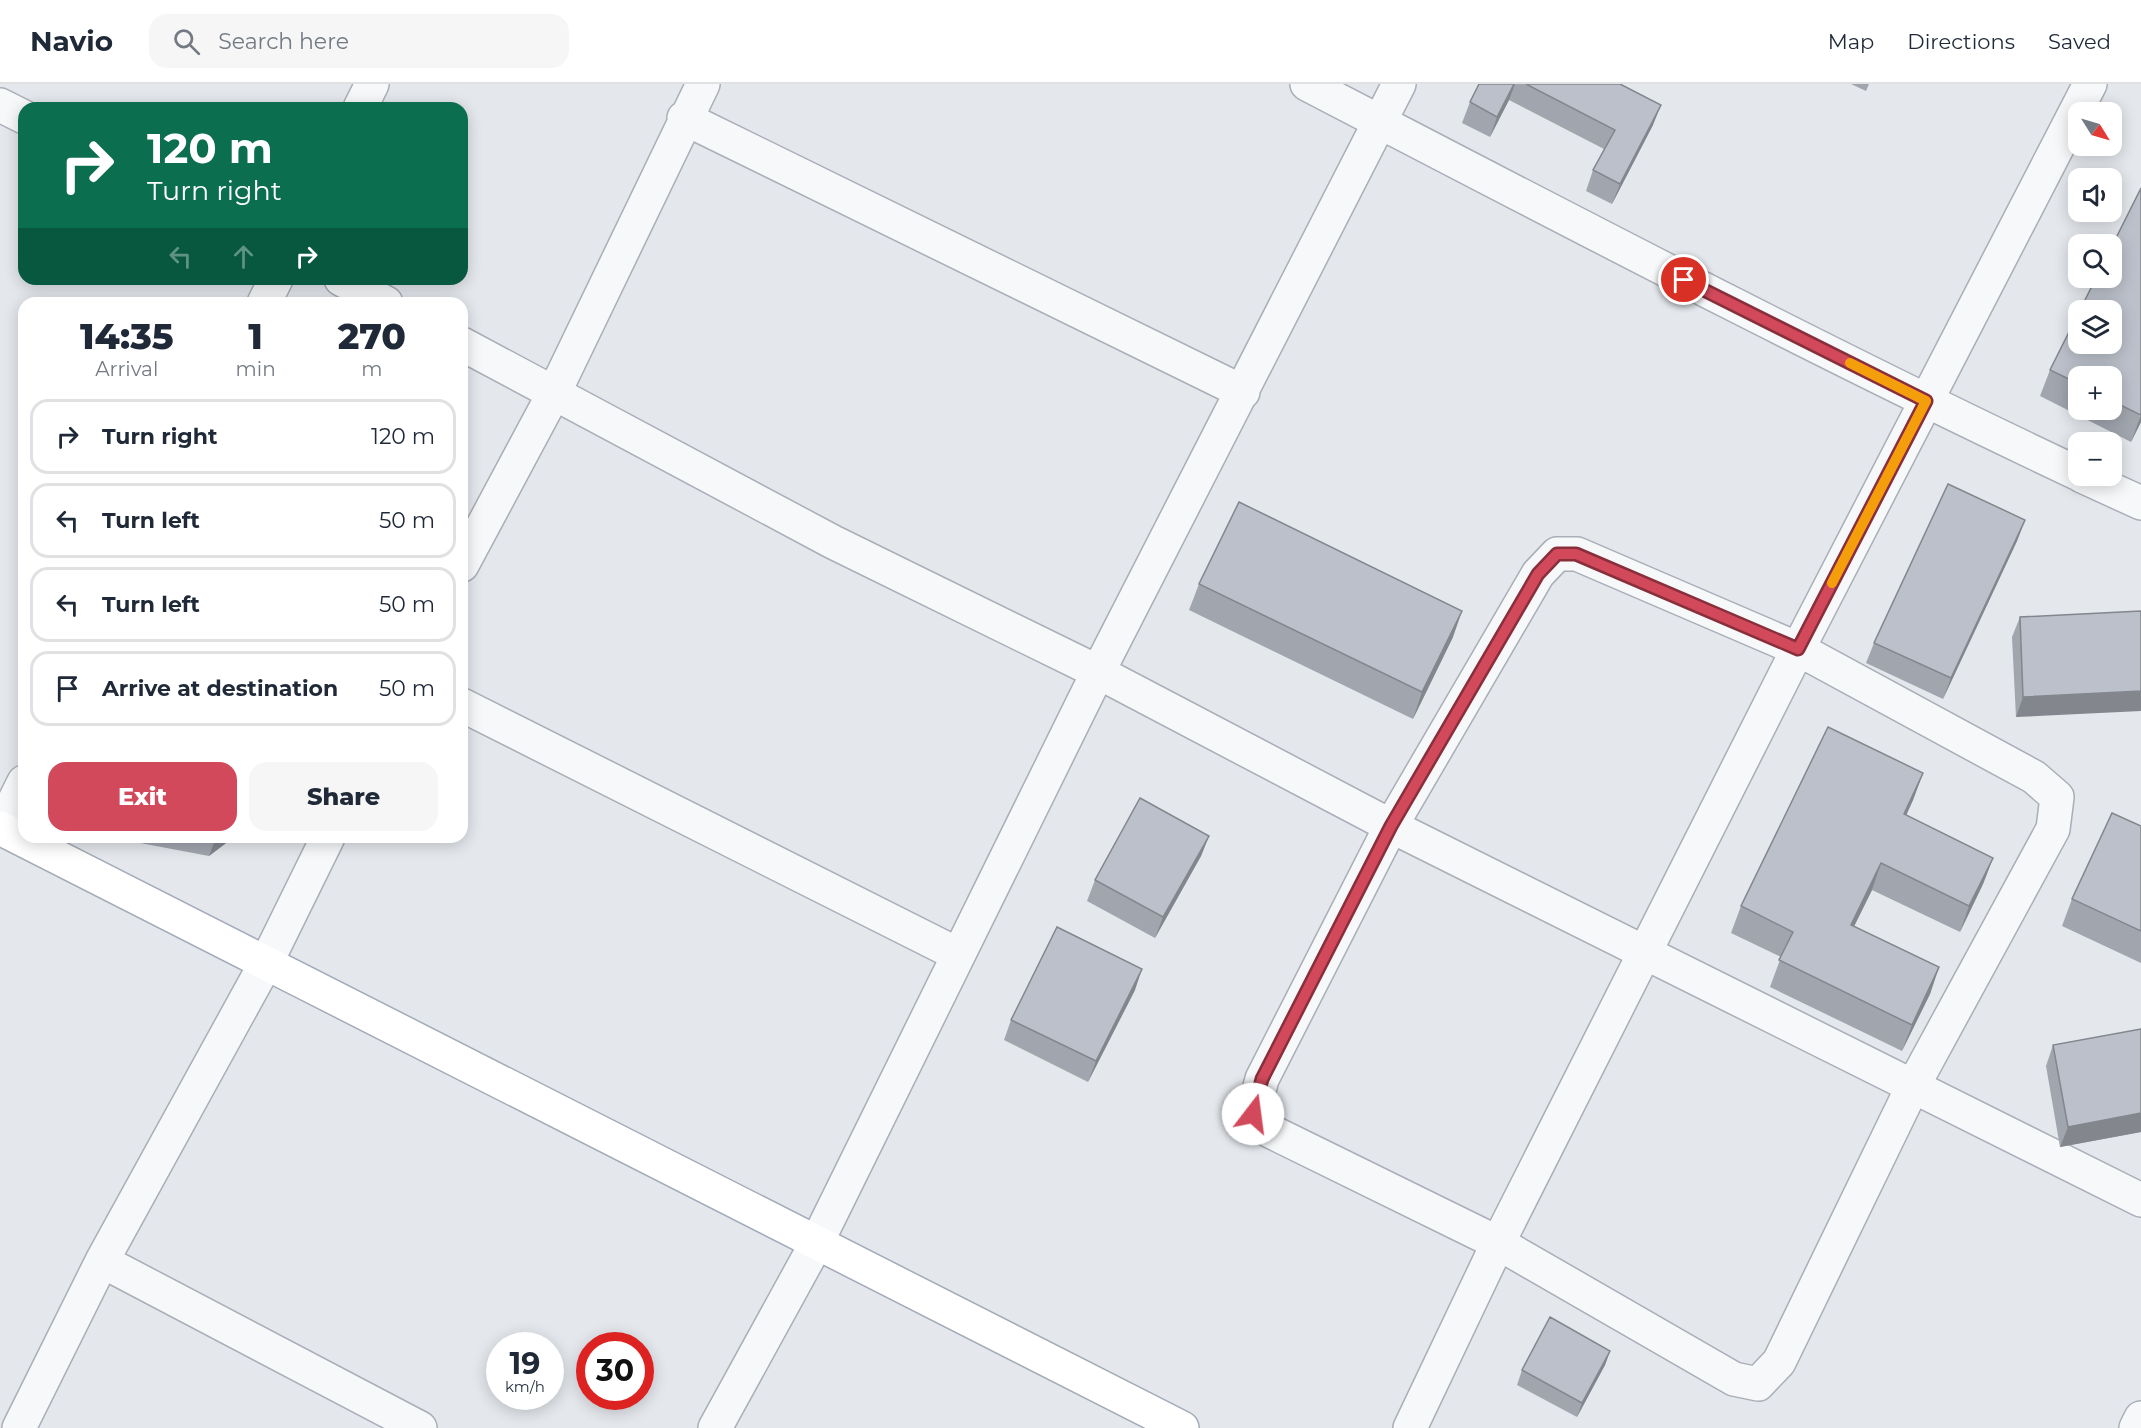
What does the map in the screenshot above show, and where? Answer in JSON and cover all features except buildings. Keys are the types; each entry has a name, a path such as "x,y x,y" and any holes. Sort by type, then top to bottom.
{"main road":[{"path":"0,828 18,837"},
{"path":"30,843 1182,1428"}],"street":[{"path":"363,102 372,84"},
{"path":"468,555 554,393 684,118 703,84"},
{"path":"1307,84 1664,270 2068,469"},
{"path":"715,1428 816,1244 1098,672 1399,84"},
{"path":"1410,1428 1498,1243 1798,649 2090,84"},
{"path":"0,105 18,114"},
{"path":"684,118 1243,392"},
{"path":"352,285 375,297"},
{"path":"468,347 833,542 1098,672 1391,826 1644,954 2141,1200"},
{"path":"2103,486 2141,504"},
{"path":"1557,554 1576,554 1798,649 2034,777 2057,797 2052,829 1912,1088 1779,1362 1758,1384 1734,1379 1498,1243 1270,1131 1253,1114 1262,1079 1391,826 1538,574 1557,554"},
{"path":"468,708 957,954"},
{"path":"0,828 18,794"},
{"path":"19,1428 102,1261 267,962 325,843"},
{"path":"102,1261 420,1428"},
{"path":"2136,1428 2141,1418"}],"slow traffic":[{"path":"1832,583 1926,401 1850,363"}],"route":[{"path":"1253,1114 1262,1079 1391,826 1538,574 1557,554 1576,554 1798,649 1926,401 1684,280"}]}
